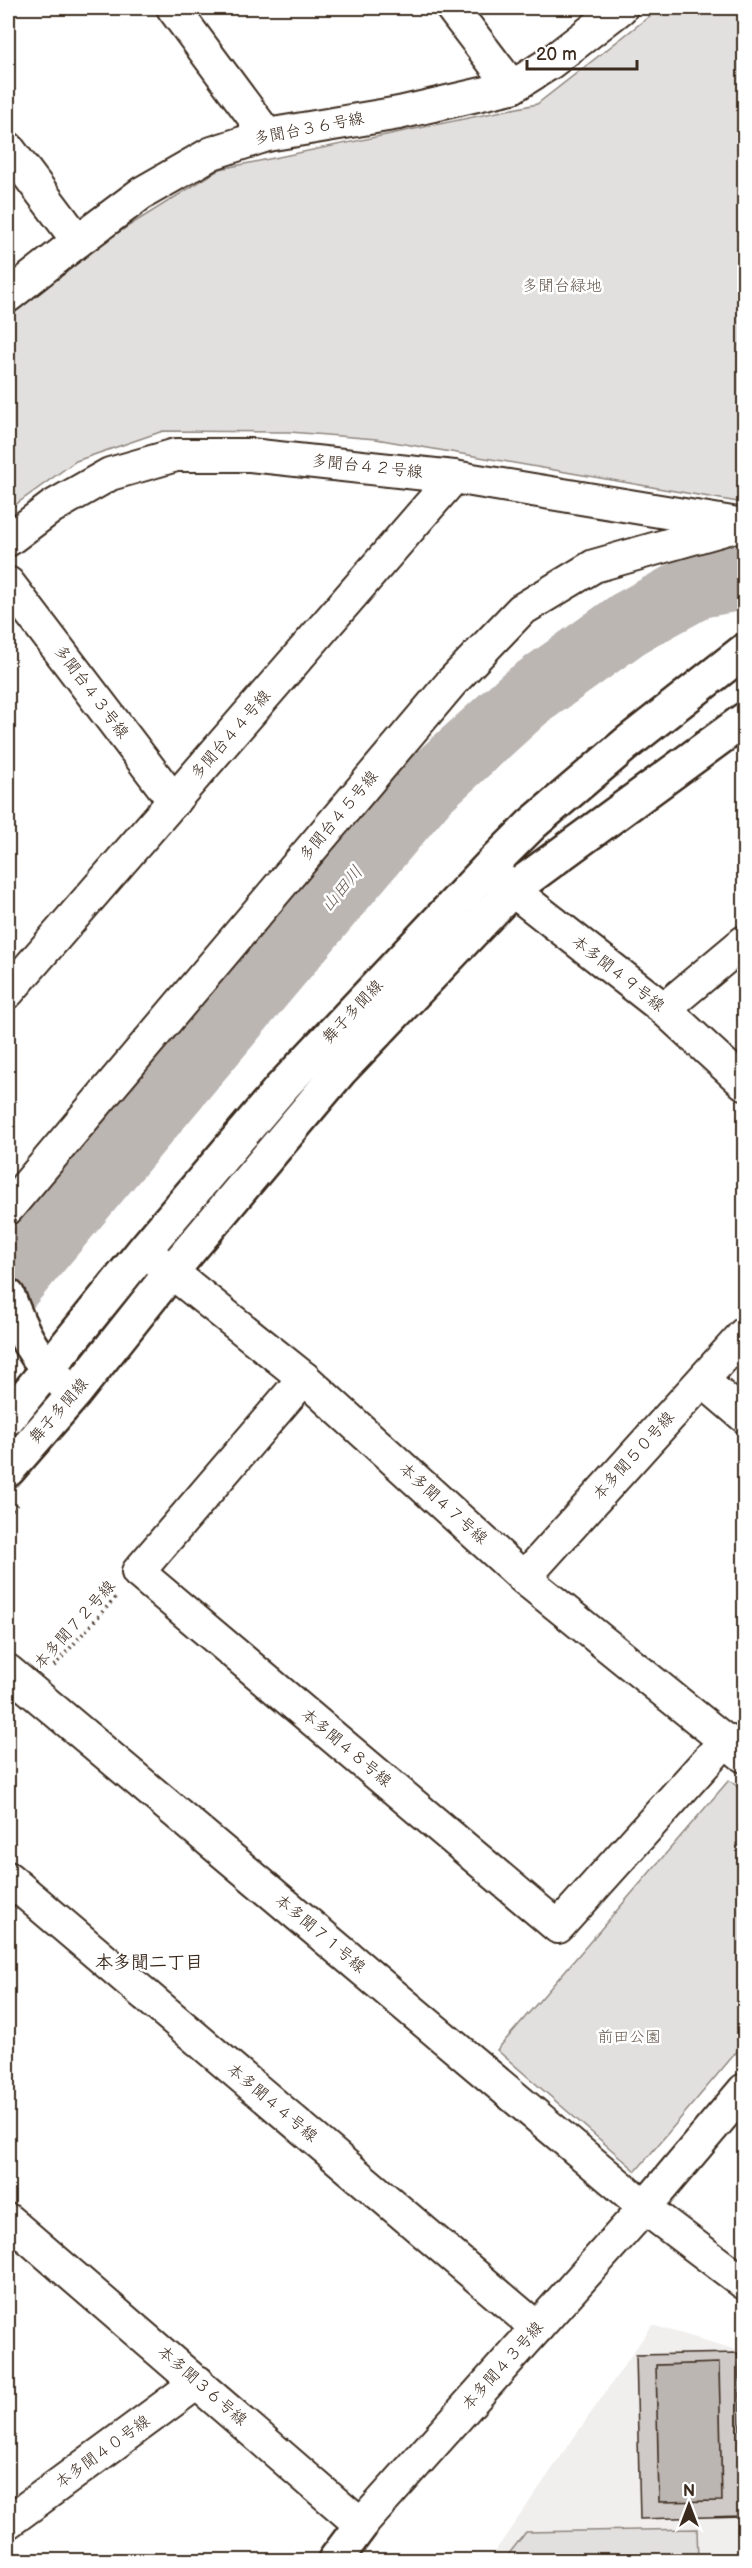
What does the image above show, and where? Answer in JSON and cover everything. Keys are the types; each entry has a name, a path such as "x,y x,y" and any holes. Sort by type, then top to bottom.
{"street":[{"path":"173,8 267,135"},
{"path":"452,8 512,87"},
{"name":"多聞台３６号線","path":"8,296 142,193 212,153 267,135 399,113 512,87 550,63 621,8"},
{"path":"8,148 78,241"},
{"name":"多聞台４２号線","path":"8,540 52,507 110,474 176,455 250,455 454,477 743,525"},
{"name":"多聞台４４号線","path":"8,992 454,477"},
{"name":"多聞台４５号線","path":"8,1208 452,682 521,610 594,566 743,525"},
{"name":"多聞台４３号線","path":"8,584 174,801"},
{"name":"舞子多聞線","path":"8,1418 144,1250 281,1088 489,867 532,824 626,744 744,651"},
{"name":"舞子多聞線","path":"8,1470 75,1393 172,1271 340,1071 512,890 744,720"},
{"name":"本多聞４９号線","path":"489,867 512,890 664,1009 744,1083"},
{"path":"664,1009 744,942"},
{"name":"本多聞４７号線","path":"144,1250 304,1378 524,1578 735,1748"},
{"path":"8,1296 20,1329 47,1371 75,1393"},
{"name":"本多聞５０号線","path":"524,1578 744,1334"},
{"path":"138,1572 304,1378"},
{"path":"703,1381 744,1416"},
{"name":"本多聞４８号線","path":"138,1572 558,1927 735,1748"},
{"name":"本多聞７１号線","path":"8,1671 645,2207 744,2283"},
{"name":"本多聞４４号線","path":"8,1878 537,2328"},
{"name":"本多聞４３号線","path":"361,2525 645,2207 744,2090"},
{"name":"本多聞３６号線","path":"8,2220 361,2525"},
{"name":"本多聞４０号線","path":"8,2522 198,2382"},
{"path":"335,2560 361,2525"}],"path":[{"name":"本多聞７２号線","path":"32,1690 138,1572"}],"shaded area":[{"path":"652,2325 744,2352 744,2560 489,2560"},
{"path":"719,2363 722,2501 659,2502 656,2365"}],"green space":[{"name":"多聞台緑地","path":"660,8 744,8 744,503 376,439 290,432 163,431 76,461 8,510 8,312 58,270 220,169 537,104"},
{"name":"前田公園","path":"729,1780 744,1792 744,2043 636,2171 497,2050"},
{"path":"697,2529 698,2560 504,2560 526,2532"}],"building":[{"path":"738,2353 742,2516 640,2519 636,2355","holes":["719,2363 722,2501 659,2502 656,2365"]}],"waterway":[{"name":"山田川","path":"8,1286 426,788 525,698 628,624 699,585 744,577"}],"district":[{"name":"本多聞二丁目","path":"149,1962"}]}
